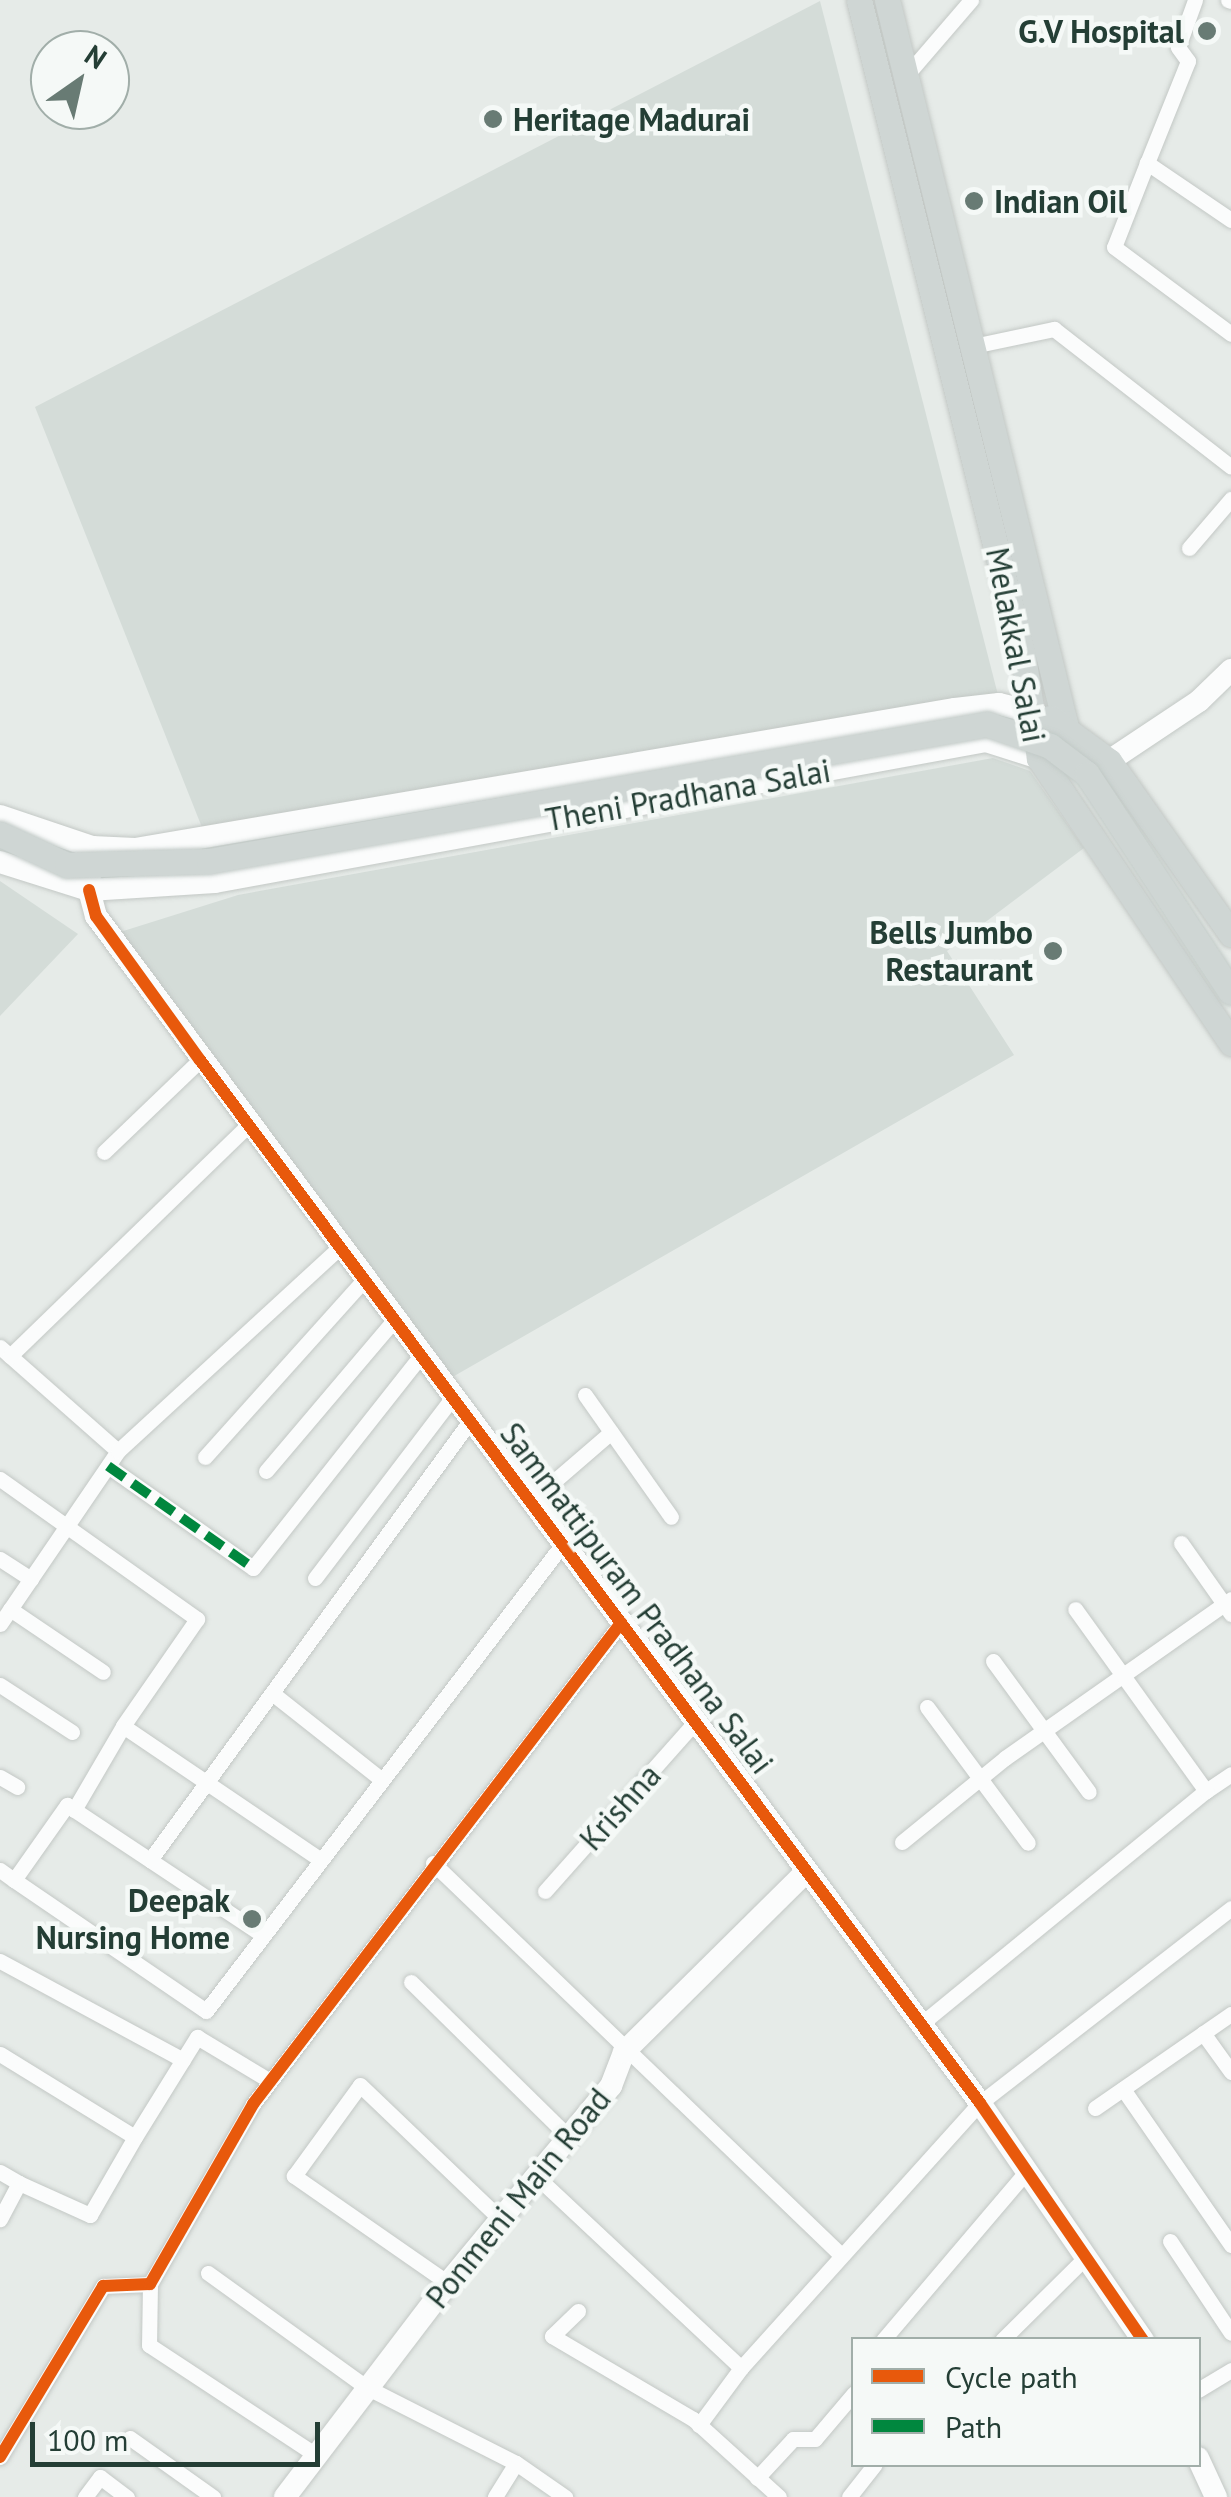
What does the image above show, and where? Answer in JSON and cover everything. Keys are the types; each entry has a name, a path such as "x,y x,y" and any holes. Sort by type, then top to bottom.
{"main road":[{"name":"Melakkal Salai","path":"859,0 1036,713 1038,758"},
{"name":"Melakkal Salai","path":"887,0 1064,723 1038,758"},
{"name":"Theni Pradhana Salai","path":"1036,713 1064,723 1109,762 1231,934"},
{"path":"0,834 67,866 208,861 986,724 1050,746 1087,774 1231,992"},
{"path":"1038,758 1231,1043"}],"street":[{"path":"904,78 972,0"},
{"path":"1195,0 1178,47 1188,61 1114,246 1231,334"},
{"path":"1147,163 1231,220"},
{"path":"974,346 1054,329 1231,467"},
{"path":"1188,548 1231,499"},
{"path":"1109,762 1199,701 1231,670"},
{"name":"Theni Pradhana Salai","path":"0,816 92,847 204,842 955,710 999,704 1036,713"},
{"name":"Theni Pradhana Salai","path":"0,862 90,890 215,882 986,742 1038,758"},
{"path":"90,890 92,847"},
{"name":"Sammattipuram Pradhana Salai","path":"90,890 96,916 200,1060 922,2024 1141,2337"},
{"path":"104,1152 200,1060"},
{"path":"118,1451 5,1351 248,1125"},
{"path":"0,1624 118,1451 340,1247"},
{"path":"205,1456 364,1280"},
{"path":"266,1471 394,1320"},
{"path":"108,1466 253,1568 420,1355"},
{"path":"585,1395 671,1516"},
{"path":"315,1578 452,1398"},
{"path":"150,1860 470,1421"},
{"path":"530,1502 611,1432"},
{"path":"0,1479 65,1529 197,1619 123,1726 74,1810"},
{"path":"902,1842 1122,1672 1228,1605 1180,1543"},
{"path":"0,1870 206,2011 562,1545"},
{"path":"0,1559 31,1579"},
{"path":"10,1609 103,1672"},
{"path":"1076,1609 1206,1791"},
{"path":"316,2455 149,2345 150,2284 270,2081 433,1863 621,1623"},
{"path":"993,1661 1089,1792"},
{"path":"0,1685 72,1732"},
{"path":"272,1693 382,1780"},
{"path":"927,1707 1028,1843"},
{"name":"Krishna","path":"545,1891 695,1722"},
{"path":"123,1726 321,1860"},
{"path":"922,2024 1231,1774"},
{"path":"0,1777 16,1787"},
{"path":"14,1880 68,1805 263,1935"},
{"path":"433,1863 624,2052 840,2254"},
{"name":"Ponmeni Main Road","path":"285,2497 448,2283 611,2086 624,2052 806,1870"},
{"path":"699,2425 741,2368 840,2254 980,2103 1231,1908"},
{"path":"0,1961 183,2060"},
{"path":"411,1982 569,2136"},
{"path":"1095,2108 1231,2014"},
{"path":"1203,2034 1231,2072"},
{"path":"0,2172 90,2215 198,2037 270,2081"},
{"path":"0,2054 135,2137"},
{"path":"448,2283 294,2176 360,2086 500,2219"},
{"path":"1123,2089 1231,2245"},
{"path":"886,2337 1028,2171"},
{"path":"536,2176 741,2368"},
{"path":"0,2218 18,2183"},
{"path":"1170,2241 1231,2333"},
{"path":"1005,2337 1086,2256"},
{"path":"208,2273 366,2387 516,2463 565,2497"},
{"path":"0,2457 103,2286 150,2284"},
{"path":"578,2311 552,2336 699,2425 778,2497"},
{"path":"1201,2388 1231,2370"},
{"path":"757,2478 793,2439 815,2439 851,2397"},
{"path":"130,2438 213,2497"},
{"path":"496,2497 516,2463"},
{"path":"1201,2464 1216,2497"},
{"path":"849,2497 872,2467"},
{"path":"85,2497 100,2478 128,2497"}],"shaded area":[{"path":"820,1 998,695 205,835 35,407"},
{"path":"993,758 1030,771 1084,848 947,951 1014,1055 442,1383 117,933 238,895"},
{"path":"0,881 78,934 0,1016"}],"marked path":[{"path":"108,1466 253,1568"}],"cycle path":[{"path":"89,890 96,916 200,1060 980,2103 1141,2337"},
{"path":"0,2457 103,2286 150,2284 253,2104 621,1623"}],"place":[{"name":"G.V Hospital","path":"1207,31"},
{"name":"Heritage Madurai","path":"493,119"},
{"name":"Indian Oil","path":"974,201"},
{"name":"Bells Jumbo Restaurant","path":"1053,951"},
{"name":"Deepak Nursing Home","path":"252,1919"}]}
